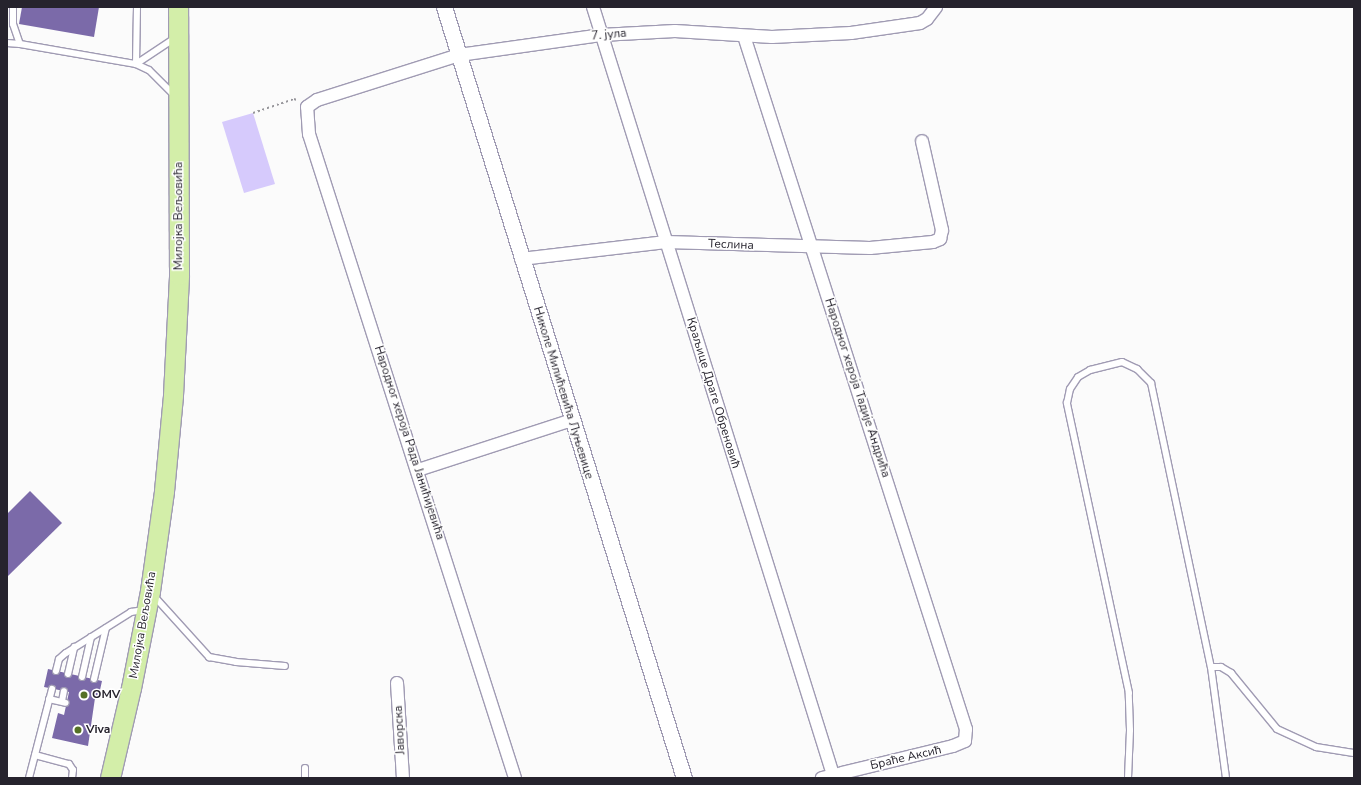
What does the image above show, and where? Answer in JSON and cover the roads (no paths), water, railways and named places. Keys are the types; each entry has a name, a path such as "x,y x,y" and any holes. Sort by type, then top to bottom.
{"main road":[{"name":"Милојка Вељовића","path":"110,778 150,591 166,469 178,316 178,7"}],"street":[{"name":"Николе Милићевића Луњевице","path":"444,7 521,259 684,778"},
{"name":"Краљице Драге Обреновић","path":"593,7 830,777"},
{"name":"7. јула","path":"307,107 318,100 459,55 601,35 675,31 798,38 920,23 927,19 936,7"},
{"name":"Народног хероја Тадије Андрића","path":"744,36 966,729 965,741"},
{"name":"Народног хероја Рада Јанићијевића","path":"307,107 309,134 418,470 515,778"},
{"name":"Теслина","path":"521,259 666,242 812,248 922,245 940,238 942,230 922,141"},
{"path":"418,470 572,420"},
{"name":"Јаворска","path":"397,683 403,778"},
{"name":"Браће Аксић","path":"830,777 939,750 965,741"}],"lane":[{"path":"136,7 136,64"},
{"path":"11,12 20,44"},
{"path":"136,64 178,36"},
{"path":"7,43 136,64 149,70 179,99"},
{"path":"1128,778 1130,730 1129,693 1067,403 1073,382 1090,370 1122,362 1137,369 1150,382 1211,667 1226,778"},
{"path":"150,591 209,657 236,662 285,666"},
{"path":"56,671 58,659 74,647 132,612 146,610"},
{"path":"94,679 106,628"},
{"path":"82,677 91,637"},
{"path":"68,674 74,647"},
{"path":"1211,667 1221,667 1231,673 1277,729 1316,747 1354,753"},
{"path":"29,778 52,689"},
{"path":"49,699 64,702 64,691"},
{"path":"35,755 70,764 73,770 72,778"},
{"path":"304,768 305,778"}],"place":[{"name":"OMV","path":"84,695"},
{"name":"Viva","path":"78,730"}]}
